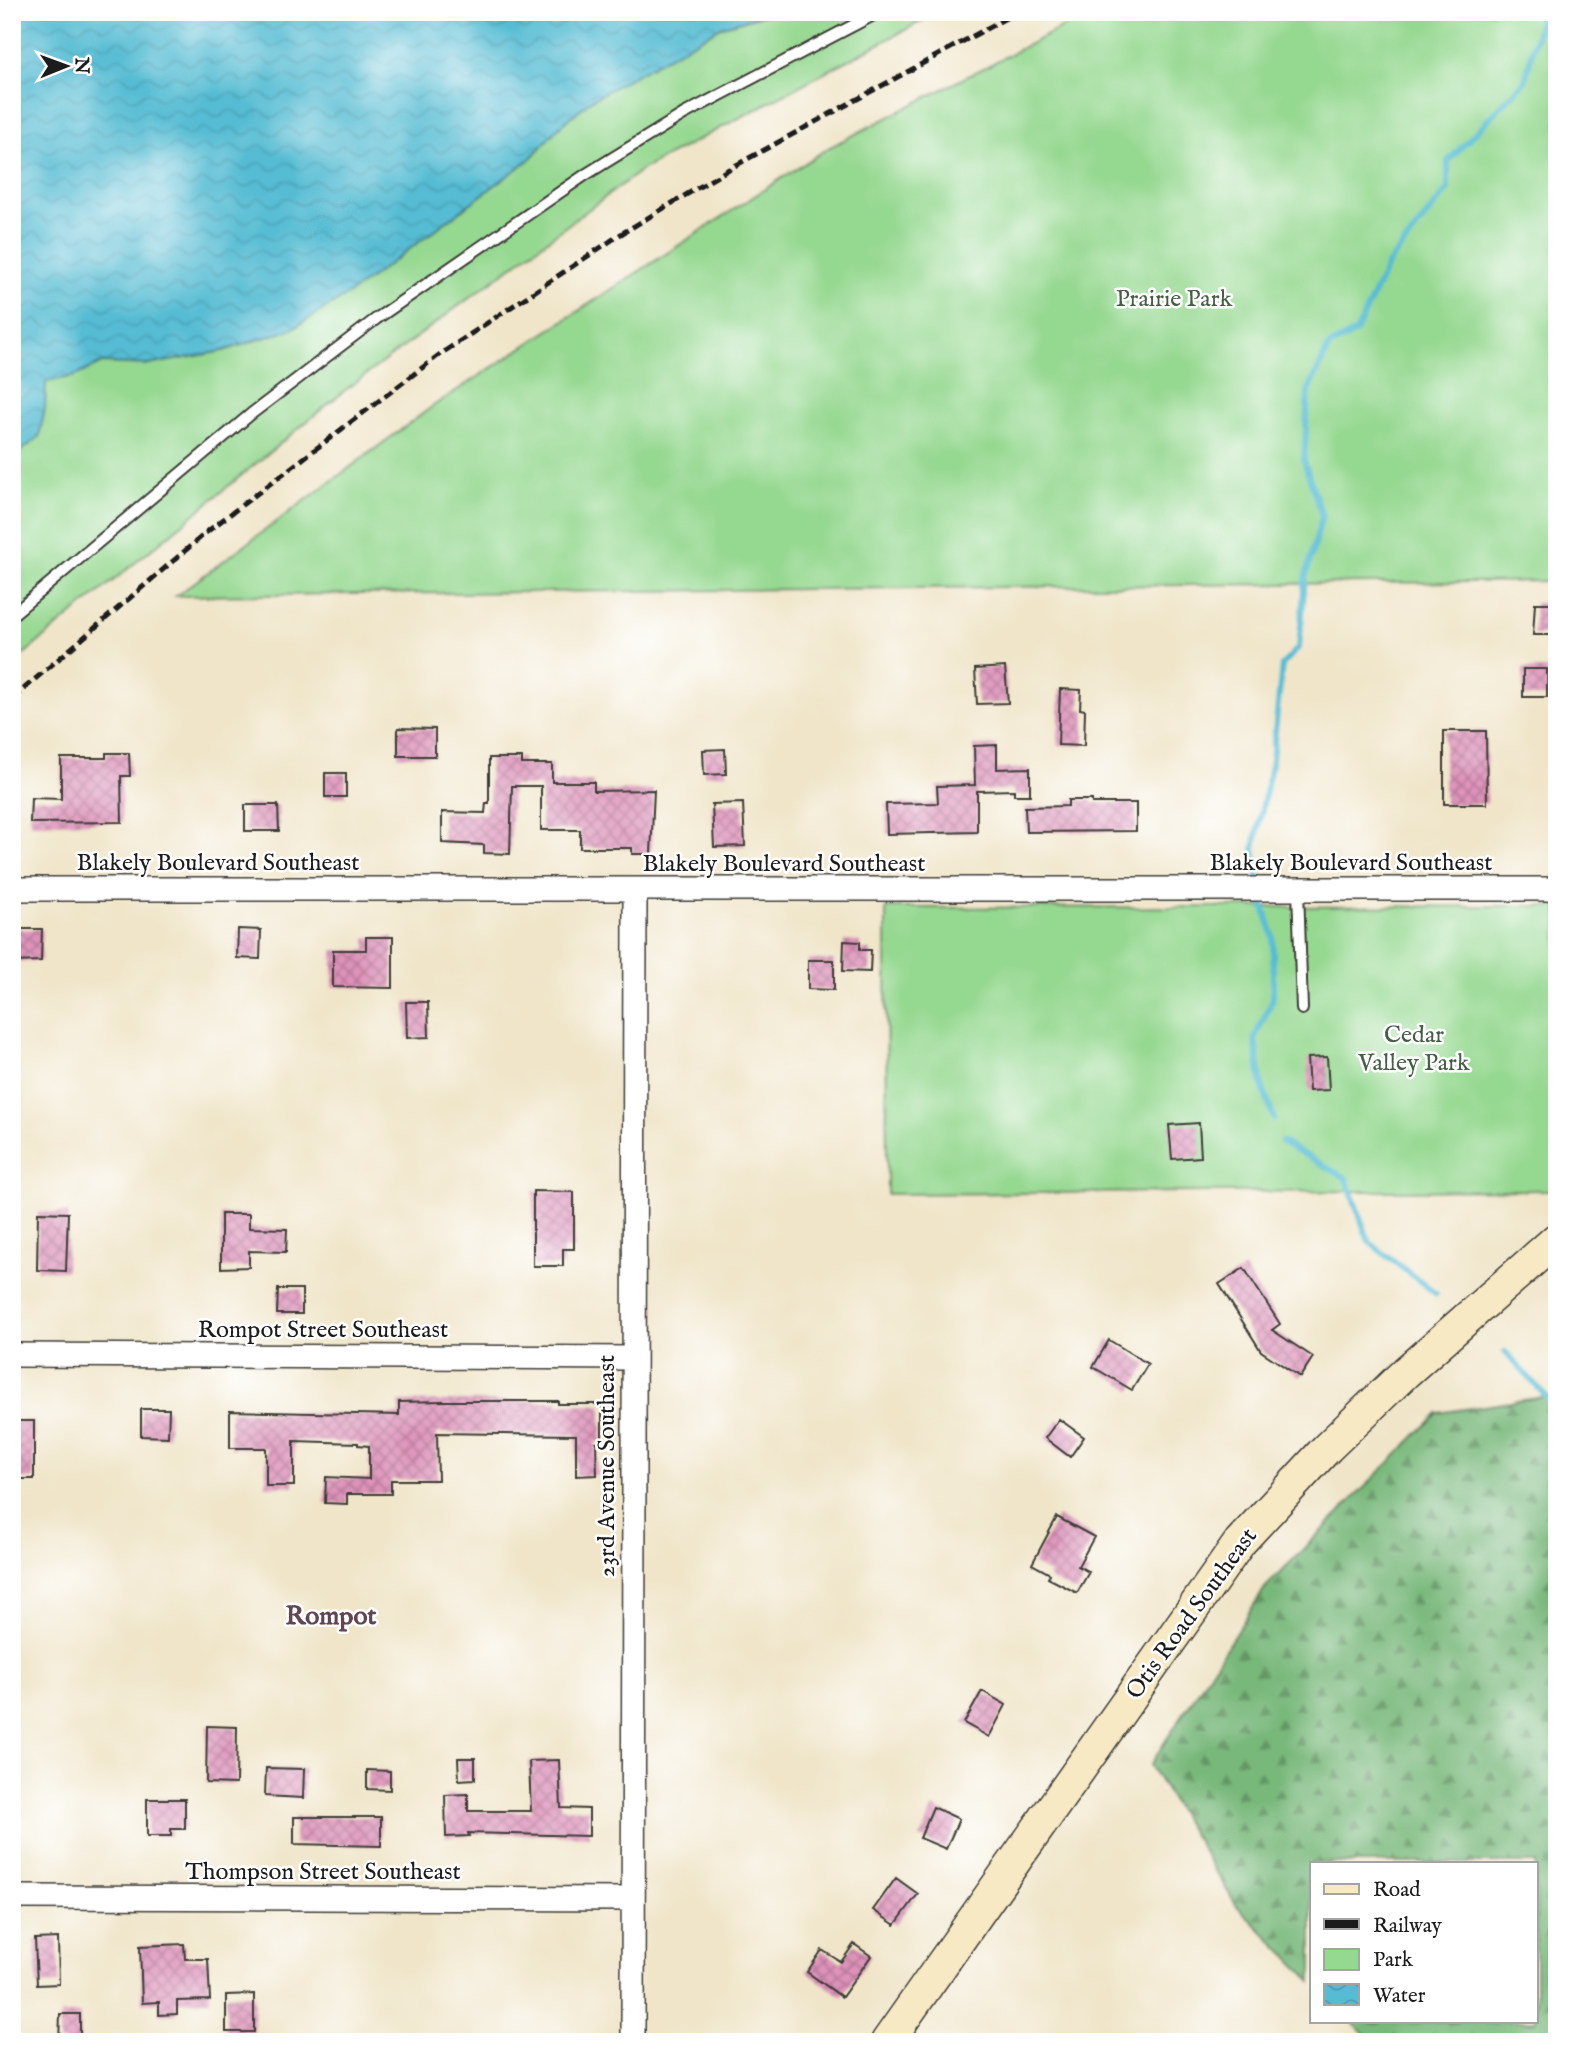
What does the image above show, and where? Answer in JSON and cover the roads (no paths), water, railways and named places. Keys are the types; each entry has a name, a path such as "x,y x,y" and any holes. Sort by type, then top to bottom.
{"street":[{"name":"Blakely Boulevard Southeast","path":"12,889 1557,889"},
{"name":"23rd Avenue Southeast","path":"633,2042 635,891"},
{"name":"Otis Road Southeast","path":"887,2042 1240,1542 1327,1448 1406,1372 1557,1238"},
{"name":"Rompot Street Southeast","path":"12,1355 633,1358"},
{"name":"Thompson Street Southeast","path":"12,1896 633,1899"}],"lane":[{"path":"12,615 251,414 376,319 585,175 662,127 879,12"},
{"path":"1294,889 1302,1009"}],"water":[{"path":"12,12 773,12 723,26 591,100 559,127 530,159 352,292 292,329 223,351 149,365 102,363 75,376 46,382 45,409 39,437 12,458"}],"waterway":[{"path":"1259,884 1254,848 1272,760 1282,665 1299,647 1305,579 1322,516 1304,461 1308,392 1329,346 1356,332 1388,264 1448,189 1448,161 1525,81 1542,12"},
{"path":"1260,895 1273,936 1273,999 1255,1037 1261,1082 1274,1119"},
{"path":"1282,1142 1346,1178 1369,1242 1436,1294"},
{"path":"1505,1352 1557,1408"}],"railway":[{"path":"12,699 208,531 439,355 621,234 729,169 1017,12"}],"district":[{"name":"Rompot","path":"331,1616"}],"park label":[{"name":"Prairie Park","path":"1174,299"},
{"name":"Cedar Valley Park","path":"1414,1049"}]}
